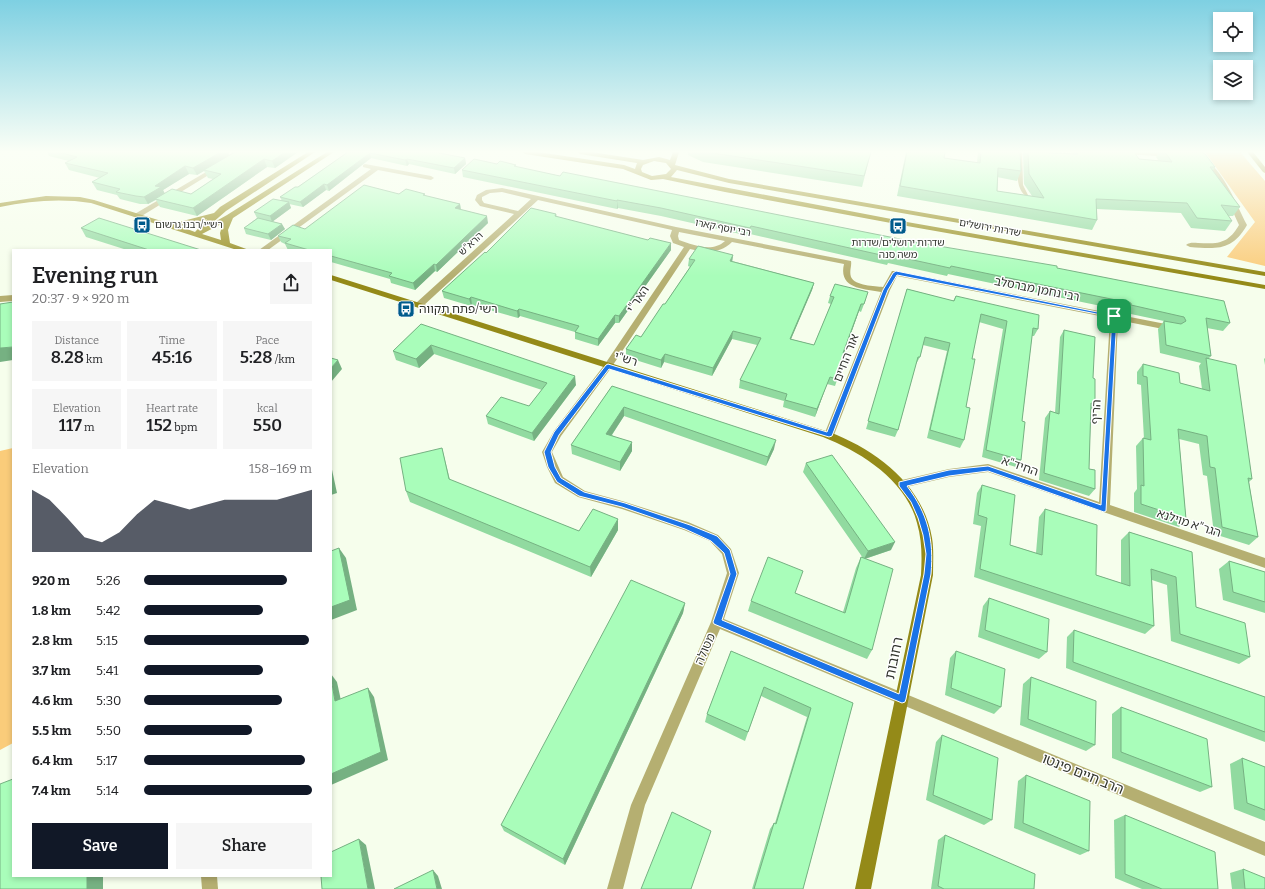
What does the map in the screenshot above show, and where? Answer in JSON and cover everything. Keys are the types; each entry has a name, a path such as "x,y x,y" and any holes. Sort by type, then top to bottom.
{"street":[{"path":"137,215 174,193"},
{"path":"168,225 193,222 210,216 247,193"},
{"path":"196,234 230,217 266,193"},
{"path":"264,249 342,193"},
{"name":"רבי יוסף קארו","path":"484,193 479,196 478,200 482,205 519,213"},
{"name":"רבי יוסף קארו","path":"513,193 676,229 848,263 845,271 845,278 850,283 886,290"},
{"name":"שדרות ירושלים","path":"744,193 1265,287"},
{"name":"שדרות ירושלים","path":"801,193 1265,274"},
{"path":"1190,245 1214,246 1228,244 1240,232 1243,225 1227,193"},
{"path":"0,205 43,198 77,198 92,201 242,249"},
{"name":"הרא\"ש","path":"419,305 536,198"},
{"path":"196,234 223,209"},
{"path":"227,244 223,237 223,229 230,217"},
{"path":"676,229 674,236 676,241 700,249 716,250 725,246 730,240"},
{"name":"האר\"י","path":"608,366 688,246"},
{"name":"אור החיים","path":"829,435 886,290 896,273"},
{"name":"רבי נחמן מברסלב","path":"896,273 1175,328"},
{"name":"רש\"י","path":"333,280 419,305 829,435 869,456 902,484"},
{"path":"0,299 12,298"},
{"name":"הריף","path":"1104,509 1114,316"},
{"name":"מטולה","path":"608,366 557,434 547,452 552,467 559,480 582,494 622,505 688,527 714,538 727,552 733,574 717,622 638,805 615,889"},
{"name":"החיד\"א","path":"902,484 949,473 988,468 1104,509"},
{"name":"רחובות","path":"863,889 927,574 929,554 927,535 922,518 913,500 902,484"},
{"name":"הגר\"א מוילנא","path":"1104,509 1265,563"},
{"name":"הרב חיים פינטו","path":"717,622 1265,849"},
{"path":"209,877 210,889"}],"shaded area":[{"path":"1235,193 1265,193 1265,266 1227,257 1255,222"},
{"path":"12,448 12,744 0,750 0,451"}],"building":[{"path":"123,193 150,193 144,197"},
{"path":"164,193 214,193 193,208 155,199"},
{"path":"285,193 311,193 300,202 280,197"},
{"path":"353,193 423,193 425,194 423,195 460,204 455,208 487,216 436,265 434,264 413,283 389,276 392,273 332,256 332,249 306,249 285,243 291,239 278,236 293,225 305,229"},
{"path":"579,193 671,193 915,242 1057,266 1057,268 1224,301 1230,323 1206,318 1211,356 1166,345 1164,321 1181,324 1186,321 1184,317 1131,305 1131,303 951,266 950,268 890,255 890,257 751,226 750,228 661,208"},
{"path":"943,193 1014,193 1044,198 1041,193 1230,193 1240,207 1221,205 1232,221 1197,218 1187,203 1096,199 1097,220"},
{"path":"273,199 289,202 270,216 254,212"},
{"path":"531,208 556,214 555,216 648,240 650,238 671,243 619,316 615,315 598,339 575,332 579,326 519,309 517,311 471,297 469,299 442,291 485,252 486,253"},
{"path":"99,218 198,249 146,249 81,228"},
{"path":"258,218 282,224 268,234 244,228"},
{"path":"698,246 733,255 730,261 814,283 790,339 814,345 834,297 830,296 835,284 868,292 864,304 861,304 843,353 846,354 837,379 830,377 817,409 785,400 787,394 740,380 761,338 733,331 713,368 665,354 661,360 626,349 636,335 641,337 663,304 665,304 695,260 689,259"},
{"path":"907,289 954,301 956,296 1039,315 1038,329 1033,328 1022,421 1025,422 1021,460 986,450 1007,321 981,314 972,359 975,359 966,407 970,408 964,440 930,430 950,343 925,337 898,430 868,421"},
{"path":"12,302 12,347 0,348 0,304"},
{"path":"421,324 575,376 532,433 486,416 501,397 529,406 547,383 431,345 416,359 393,351"},
{"path":"1064,330 1095,337 1093,378 1095,379 1095,404 1091,403 1089,469 1095,470 1095,489 1044,473 1050,411 1059,414"},
{"path":"332,358 338,360 332,367"},
{"path":"1206,358 1236,365 1252,479 1248,478 1258,537 1222,527 1215,468 1210,467 1207,436 1178,429 1186,519 1141,504 1141,485 1144,486 1143,438 1151,440 1147,377 1143,376 1143,364 1179,373 1180,383 1210,391"},
{"path":"612,386 776,440 768,457 624,407 606,434 632,442 620,462 571,445"},
{"path":"442,448 449,479 579,531 593,509 618,519 590,567 406,491 400,458"},
{"path":"832,455 895,542 868,551 806,463"},
{"path":"982,485 1015,495 1010,545 1042,555 1045,509 1097,525 1096,575 1130,586 1129,532 1192,552 1196,607 1245,623 1250,657 1180,634 1176,577 1151,569 1154,626 980,569 987,518 978,515"},
{"path":"339,548 350,600 332,607 332,551"},
{"path":"768,557 803,571 795,593 845,613 861,557 893,569 872,650 751,601"},
{"path":"1229,561 1265,572 1265,602 1233,592"},
{"path":"631,580 685,603 563,859 501,825"},
{"path":"989,598 1049,619 1047,652 985,630"},
{"path":"1074,630 1265,697 1265,732 1073,662"},
{"path":"731,651 853,703 803,889 754,889 774,823 776,824 811,708 764,687 748,732 707,714"},
{"path":"956,651 1005,669 1001,707 951,688"},
{"path":"1031,677 1096,701 1095,745 1028,719"},
{"path":"332,684 335,701 368,688 381,752 332,774"},
{"path":"1121,707 1207,739 1212,787 1121,752"},
{"path":"942,735 998,758 992,820 933,795"},
{"path":"1242,758 1265,767 1265,810 1247,803"},
{"path":"1026,775 1090,801 1089,851 1023,823"},
{"path":"12,779 12,877 87,877 87,889 0,889 0,784"},
{"path":"672,812 711,831 691,889 641,889"},
{"path":"1125,815 1215,852 1218,889 1162,889 1125,874"},
{"path":"945,835 1035,874 1034,889 944,889 938,886"},
{"path":"359,839 368,889 322,889 321,877 332,877 332,852"},
{"path":"1243,869 1265,878 1265,889 1245,889"},
{"path":"433,870 437,889 394,889"}],"place":[{"name":"רש״י/רבנו גרשום","path":"142,225"},
{"name":"שדרות ירושלים/שדרות משה סנה","path":"898,226"},
{"name":"רשי/פתח תקווה","path":"406,309"}],"route":[{"path":"896,273 1114,316 1104,509 988,468 949,473 902,484 913,500 922,518 927,535 929,554 927,574 902,699 717,622 733,574 727,552 714,538 688,527 622,505 582,494 559,480 552,467 547,452 557,434 608,366 829,435 886,290 896,273"}]}
